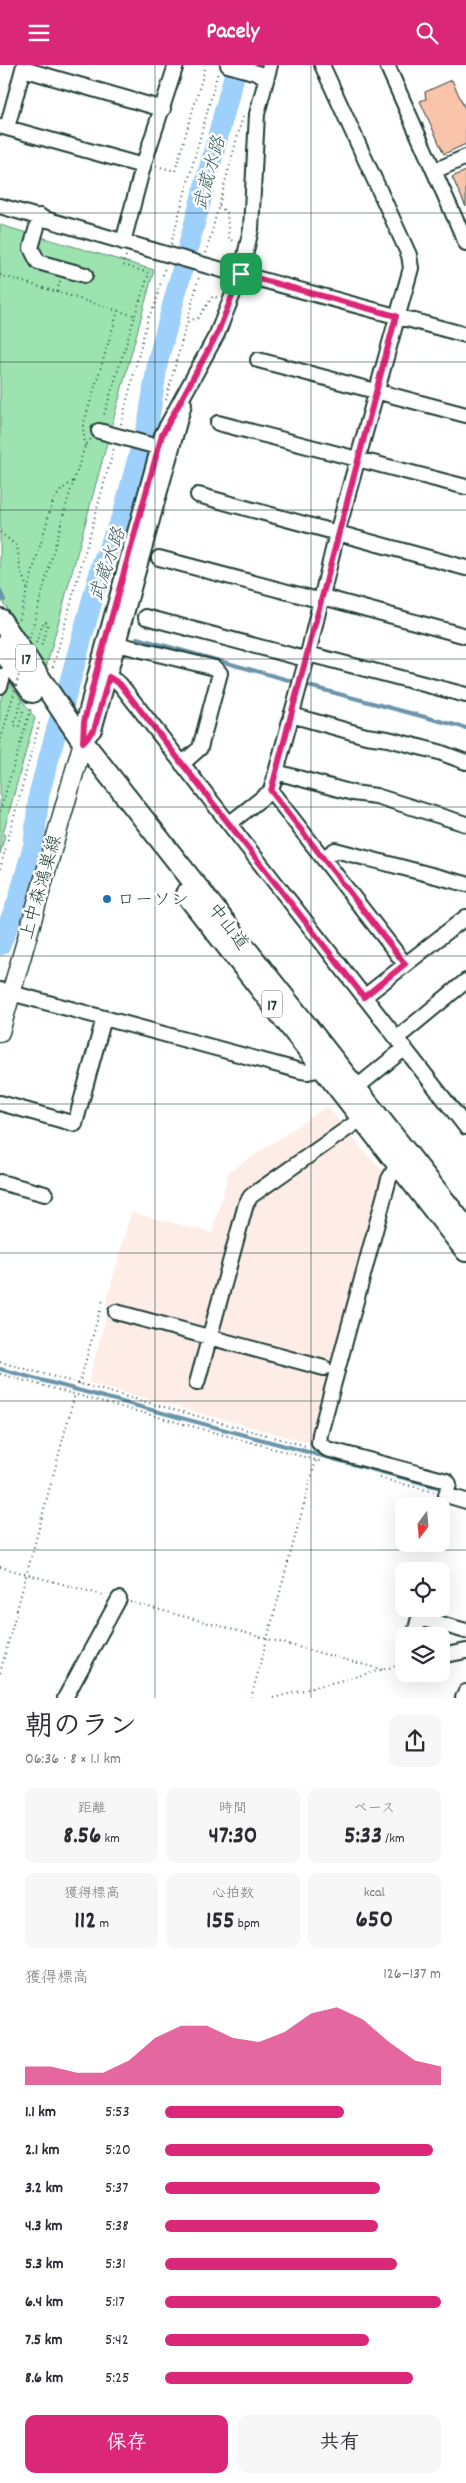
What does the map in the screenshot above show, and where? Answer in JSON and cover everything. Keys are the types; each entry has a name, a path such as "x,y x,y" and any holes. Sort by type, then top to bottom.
{"highway":[{"name":"中山道","path":"9,621 42,710"},
{"name":"中山道","path":"0,647 42,710 76,743 356,1088 466,1228"},
{"name":"中山道","path":"76,743 322,1069 466,1251"}],"main road":[{"name":"上中森鴻巣線","path":"0,1032 4,991 76,743"}],"street":[{"path":"123,242 143,164 163,109 176,65"},
{"path":"103,675 159,448 173,411 188,391 228,310 235,273 251,229 256,121 269,70 250,71 228,65"},
{"path":"230,823 271,791 322,599 337,533 396,316 411,268 409,255 322,65"},
{"path":"388,65 466,243"},
{"path":"143,164 3,127 24,67 163,109"},
{"path":"434,171 466,157"},
{"path":"0,206 40,216 123,242 466,335"},
{"path":"40,216 30,248 38,261 85,275"},
{"path":"258,360 466,415"},
{"path":"218,423 466,487"},
{"path":"99,431 159,448"},
{"path":"76,743 117,644 159,448"},
{"path":"198,495 466,568"},
{"path":"159,558 466,636"},
{"path":"146,617 466,695"},
{"path":"117,644 215,668 220,673 200,749 182,764"},
{"path":"103,675 120,684 466,1127"},
{"path":"291,715 366,736 388,739 439,752 466,762"},
{"path":"276,772 353,793 376,796 466,824"},
{"path":"271,791 405,964"},
{"path":"324,858 335,850 466,884"},
{"path":"364,997 466,917"},
{"path":"356,1088 466,981"},
{"path":"4,991 308,1073 322,1069"},
{"path":"0,1103 74,1124 104,1018"},
{"path":"197,1383 246,1204 251,1196 361,1119"},
{"path":"397,1165 389,1179 320,1435 320,1443 327,1449 447,1481 446,1495 466,1501"},
{"path":"0,1182 45,1194"},
{"path":"116,1312 324,1368"},
{"path":"65,1698 119,1599"},
{"path":"416,1627 419,1618 466,1631"},
{"path":"450,1654 466,1651"}],"path":[{"path":"143,164 175,171 206,65"},
{"path":"219,206 227,213 229,239 239,243"},
{"path":"85,446 99,431 148,273 123,265 126,257"},
{"path":"57,292 63,269"},
{"path":"0,275 135,316"},
{"path":"187,321 198,319 213,296 223,299"},
{"path":"0,744 85,446 83,426 118,311"},
{"path":"52,672 120,437"},
{"path":"9,621 28,590 53,501 62,489 74,481"},
{"path":"0,532 17,546 21,572 28,590"},
{"path":"29,641 36,643 44,621 48,623 41,647"},
{"path":"18,699 21,700 14,725 19,727 25,705"},
{"path":"0,811 42,710"},
{"path":"0,869 42,710"},
{"path":"79,1384 103,1300"},
{"path":"0,1363 311,1447 320,1443"},
{"path":"0,1374 325,1463"},
{"path":"0,1673 75,1394"},
{"path":"251,1698 316,1460"},
{"path":"371,1475 446,1495"},
{"path":"0,1567 384,1671"},
{"path":"273,1698 395,1668"}],"shaded area":[{"path":"327,1106 368,1156 386,1173 334,1366 331,1365 310,1443 88,1383 109,1305 106,1303 131,1212 212,1233 229,1172"}],"green space":[{"path":"0,225 154,270 46,668 0,598"},
{"path":"9,682 35,718 3,834 5,835 0,854 0,702 5,686"}],"building":[{"path":"452,80 466,111 466,144 444,154 420,101 426,99 425,92"},
{"path":"466,171 466,207 452,177"}],"waterway":[{"name":"武蔵水路","path":"0,945 18,901 34,844 39,794 103,561 123,514 149,418 158,360 237,65"},
{"path":"0,591 4,600"},
{"path":"137,638 292,681"},
{"path":"305,685 466,728"},
{"path":"0,1369 441,1488"}],"place":[{"name":"ローソン","path":"107,899"}],"route":[{"path":"241,274 396,316 337,533 323,597 271,791 405,964 364,997 120,684 109,677 94,730 83,742 84,722 96,673 162,435 173,411 188,391 217,334 241,274"}]}
